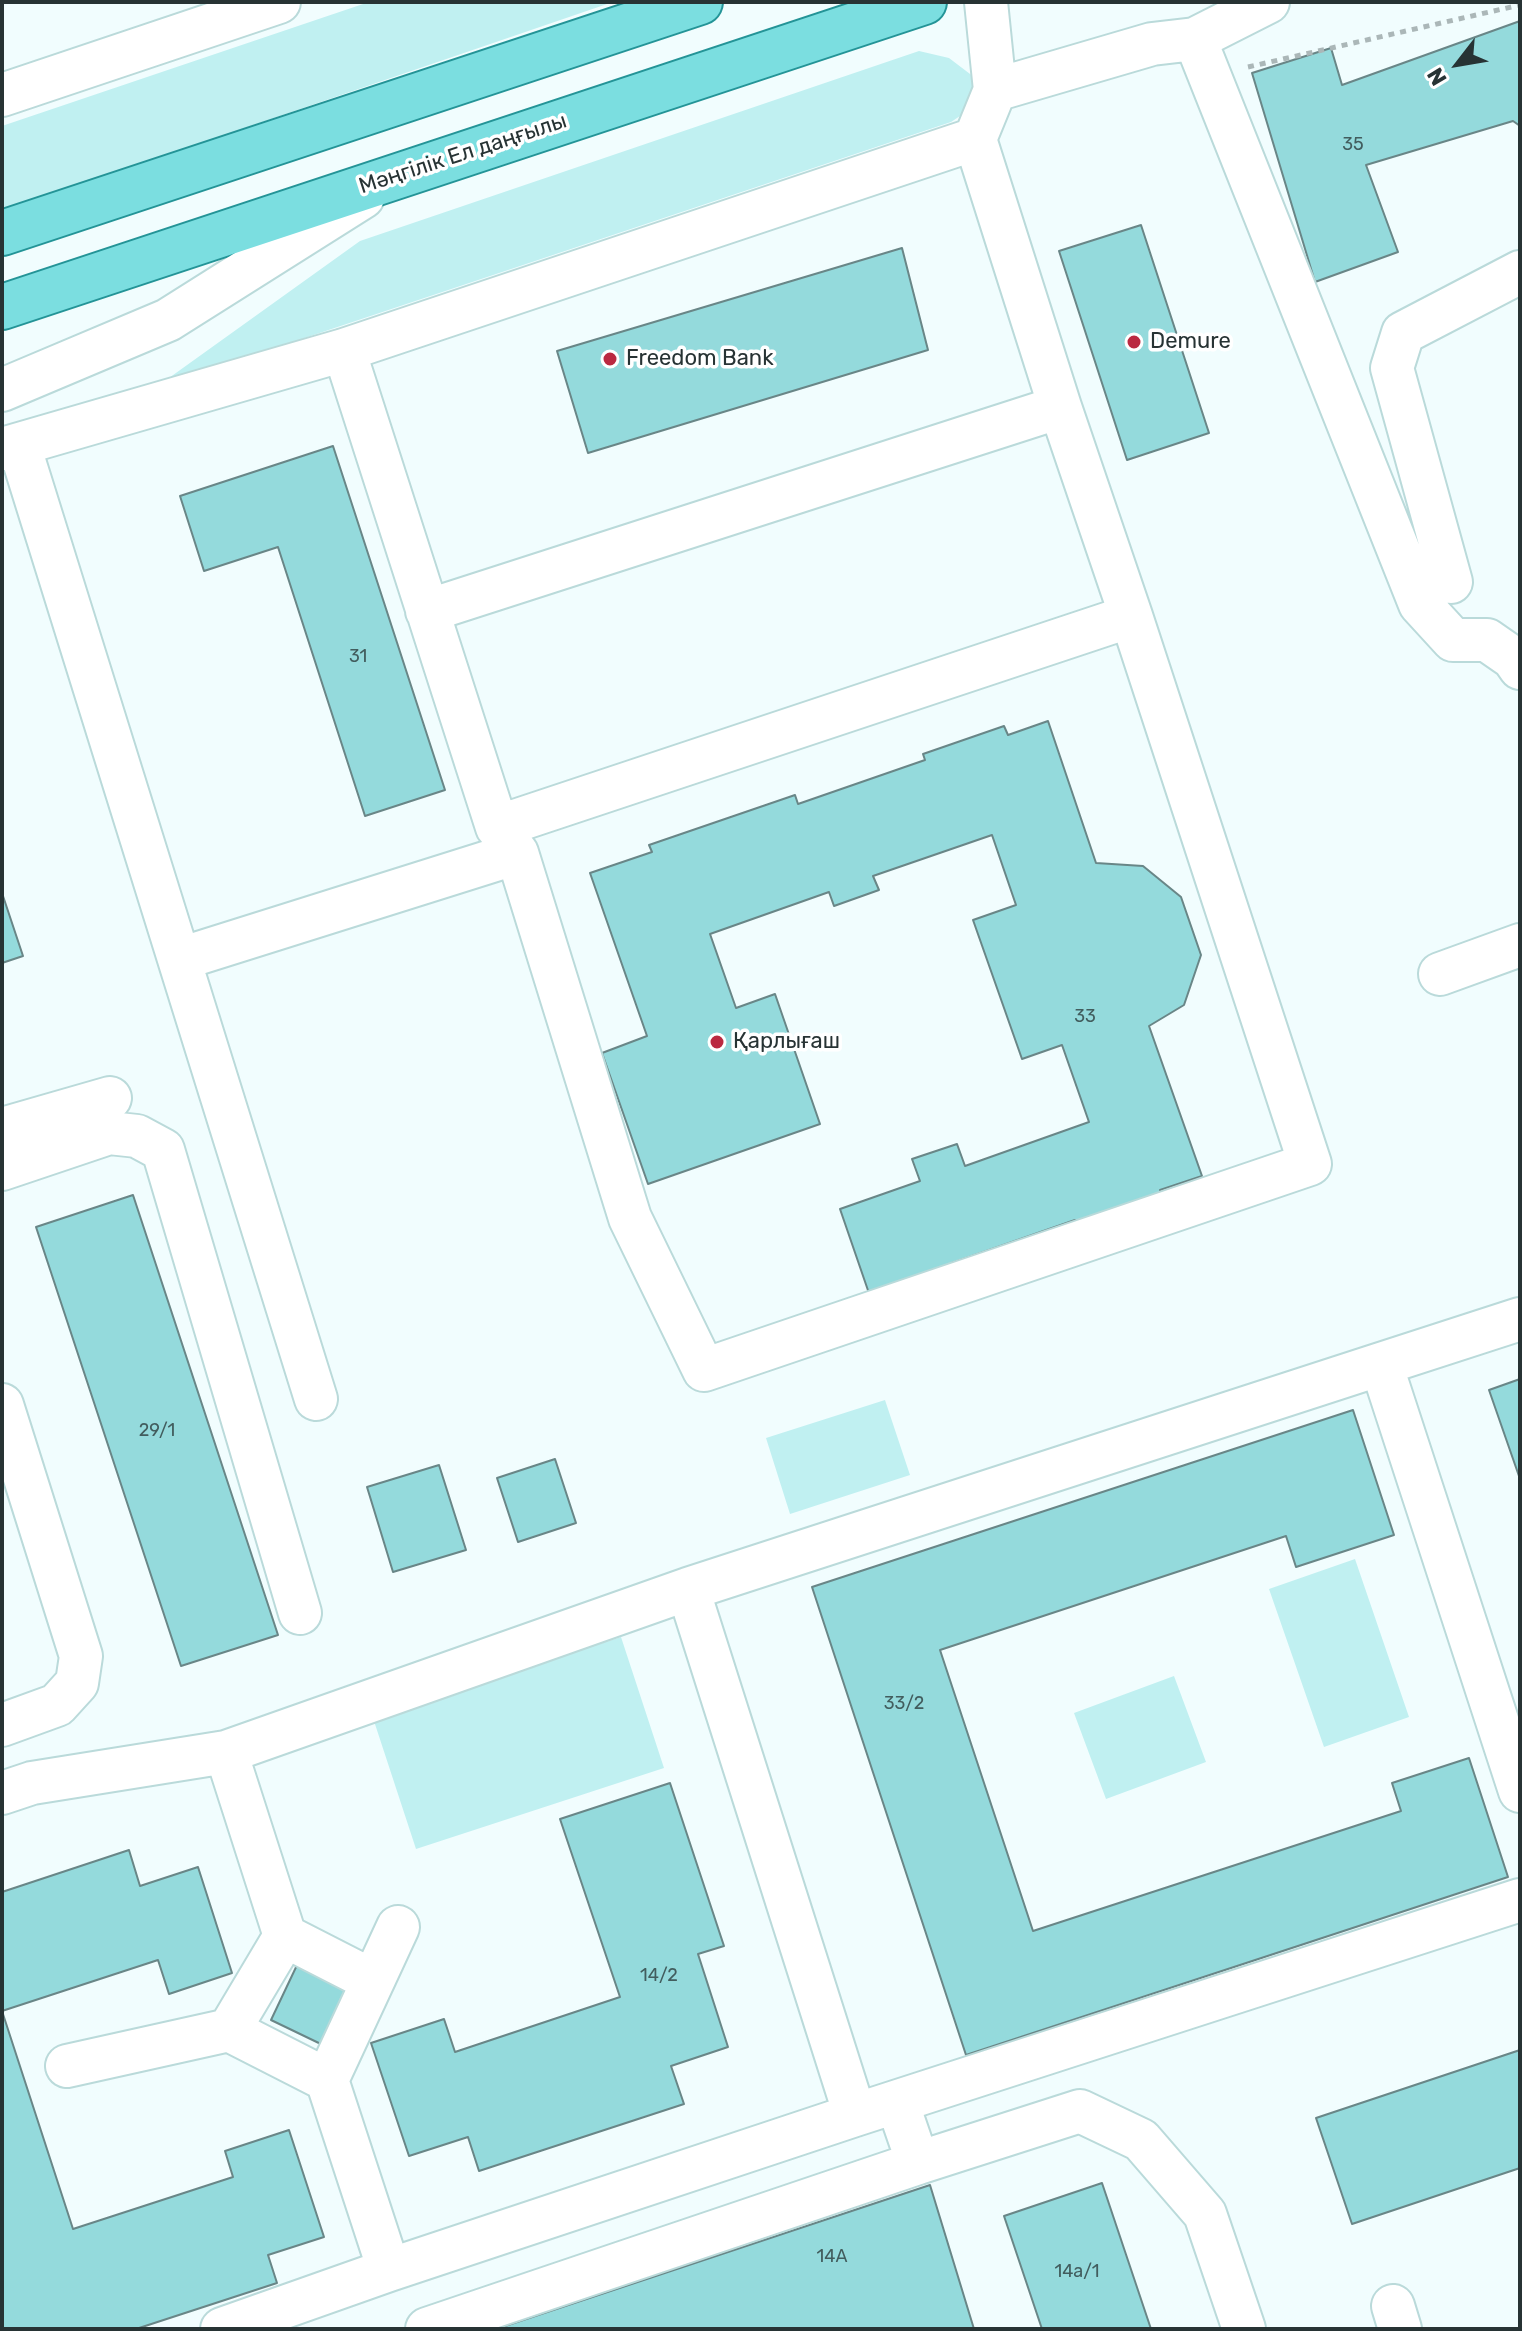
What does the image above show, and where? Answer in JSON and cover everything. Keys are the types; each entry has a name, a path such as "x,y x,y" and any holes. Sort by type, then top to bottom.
{"main road":[{"path":"2,233 700,2"},
{"name":"Мәңгілік Ел даңғылы","path":"2,307 924,2"}],"lane":[{"path":"2,95 279,2"},
{"path":"344,350 427,611 507,840 630,1218 704,1370 1310,1164 1060,407 975,139 995,90 986,2"},
{"path":"1202,58 1268,2"},
{"path":"995,90 1152,44 1202,58"},
{"path":"1202,58 1420,604 1453,640 1487,640 1513,658 1520,668"},
{"path":"316,1399 180,959 11,447 344,350 975,139"},
{"path":"2,390 168,320 393,177"},
{"path":"1451,582 1392,368 1403,333 1520,272"},
{"path":"427,611 1060,407"},
{"path":"180,959 1131,616"},
{"path":"1440,974 1520,945"},
{"path":"2,1129 110,1098"},
{"path":"2,1169 109,1133 137,1136 163,1150 300,1613"},
{"path":"2,1405 81,1656 77,1683 57,1705 8,1723 17,1788 226,1752 688,1589 1520,1319"},
{"path":"1381,1364 1520,1791"},
{"path":"688,1589 855,2115"},
{"path":"226,1752 285,1936 373,1981"},
{"path":"222,2329 389,2270 855,2115 1520,1900"},
{"path":"389,2270 327,2080 398,1927"},
{"path":"229,2030 285,1936"},
{"path":"67,2066 229,2030 327,2080"},
{"path":"897,2102 918,2163"},
{"path":"427,2329 1080,2111 1141,2140 1205,2214 1244,2329"}],"path":[{"path":"1202,58 1520,5"}],"shaded area":[{"path":"369,2 613,2 2,211 2,126"},
{"path":"919,51 949,58 974,77 972,108 951,122 155,388 360,241"},
{"path":"885,1400 910,1475 790,1514 766,1438"},
{"path":"1355,1559 1409,1717 1324,1747 1269,1589"},
{"path":"621,1637 664,1768 416,1849 373,1718"},
{"path":"1174,1676 1206,1762 1106,1799 1074,1713"}],"building":[{"path":"1520,21 1520,126 1513,121 1366,165 1398,252 1315,282 1252,73 1331,48 1342,85"},
{"name":"Demure","path":"1141,225 1209,433 1127,460 1059,251"},
{"path":"902,248 928,350 588,453 557,351"},
{"path":"333,446 445,790 365,816 278,547 204,571 180,496"},
{"path":"1048,721 1096,863 1143,866 1181,897 1201,955 1184,1005 1149,1026 1202,1176 1160,1190 1164,1200 1078,1230 1075,1220 952,1263 955,1274 872,1302 840,1209 920,1181 912,1159 957,1144 965,1166 1089,1122 1062,1045 1022,1059 973,920 1016,905 992,835 873,876 879,890 834,906 829,892 710,934 736,1008 775,994 820,1124 648,1184 602,1053 647,1036 590,873 652,852 649,845 795,795 798,804 925,760 923,754 1004,726 1008,735"},
{"path":"2,893 23,956 2,963"},
{"path":"133,1195 278,1635 181,1666 36,1227"},
{"path":"1520,1379 1520,1479 1489,1390"},
{"path":"1353,1410 1394,1535 1296,1567 1286,1536 940,1650 1033,1931 1401,1811 1392,1783 1469,1758 1508,1877 966,2055 812,1587"},
{"path":"555,1459 576,1523 518,1542 497,1478"},
{"path":"439,1465 466,1550 393,1572 367,1487"},
{"path":"670,1783 724,1946 698,1954 728,2047 671,2066 684,2104 479,2171 468,2137 409,2156 371,2043 444,2019 455,2052 620,1997 560,1819"},
{"path":"129,1850 140,1886 198,1867 232,1973 169,1994 158,1960 2,2011 2,1892"},
{"path":"298,1963 352,1989 325,2046 271,2020"},
{"path":"2,2011 73,2229 233,2177 225,2151 289,2130 324,2237 268,2255 277,2283 136,2329 2,2329"},
{"path":"1520,2050 1520,2168 1352,2224 1316,2118"},
{"path":"1102,2183 1151,2329 1042,2329 1004,2216"},
{"path":"930,2185 974,2329 496,2329"}],"place":[{"name":"Demure","path":"1134,342"},
{"name":"Freedom Bank","path":"610,359"},
{"name":"Қарлығаш","path":"717,1042"}]}
